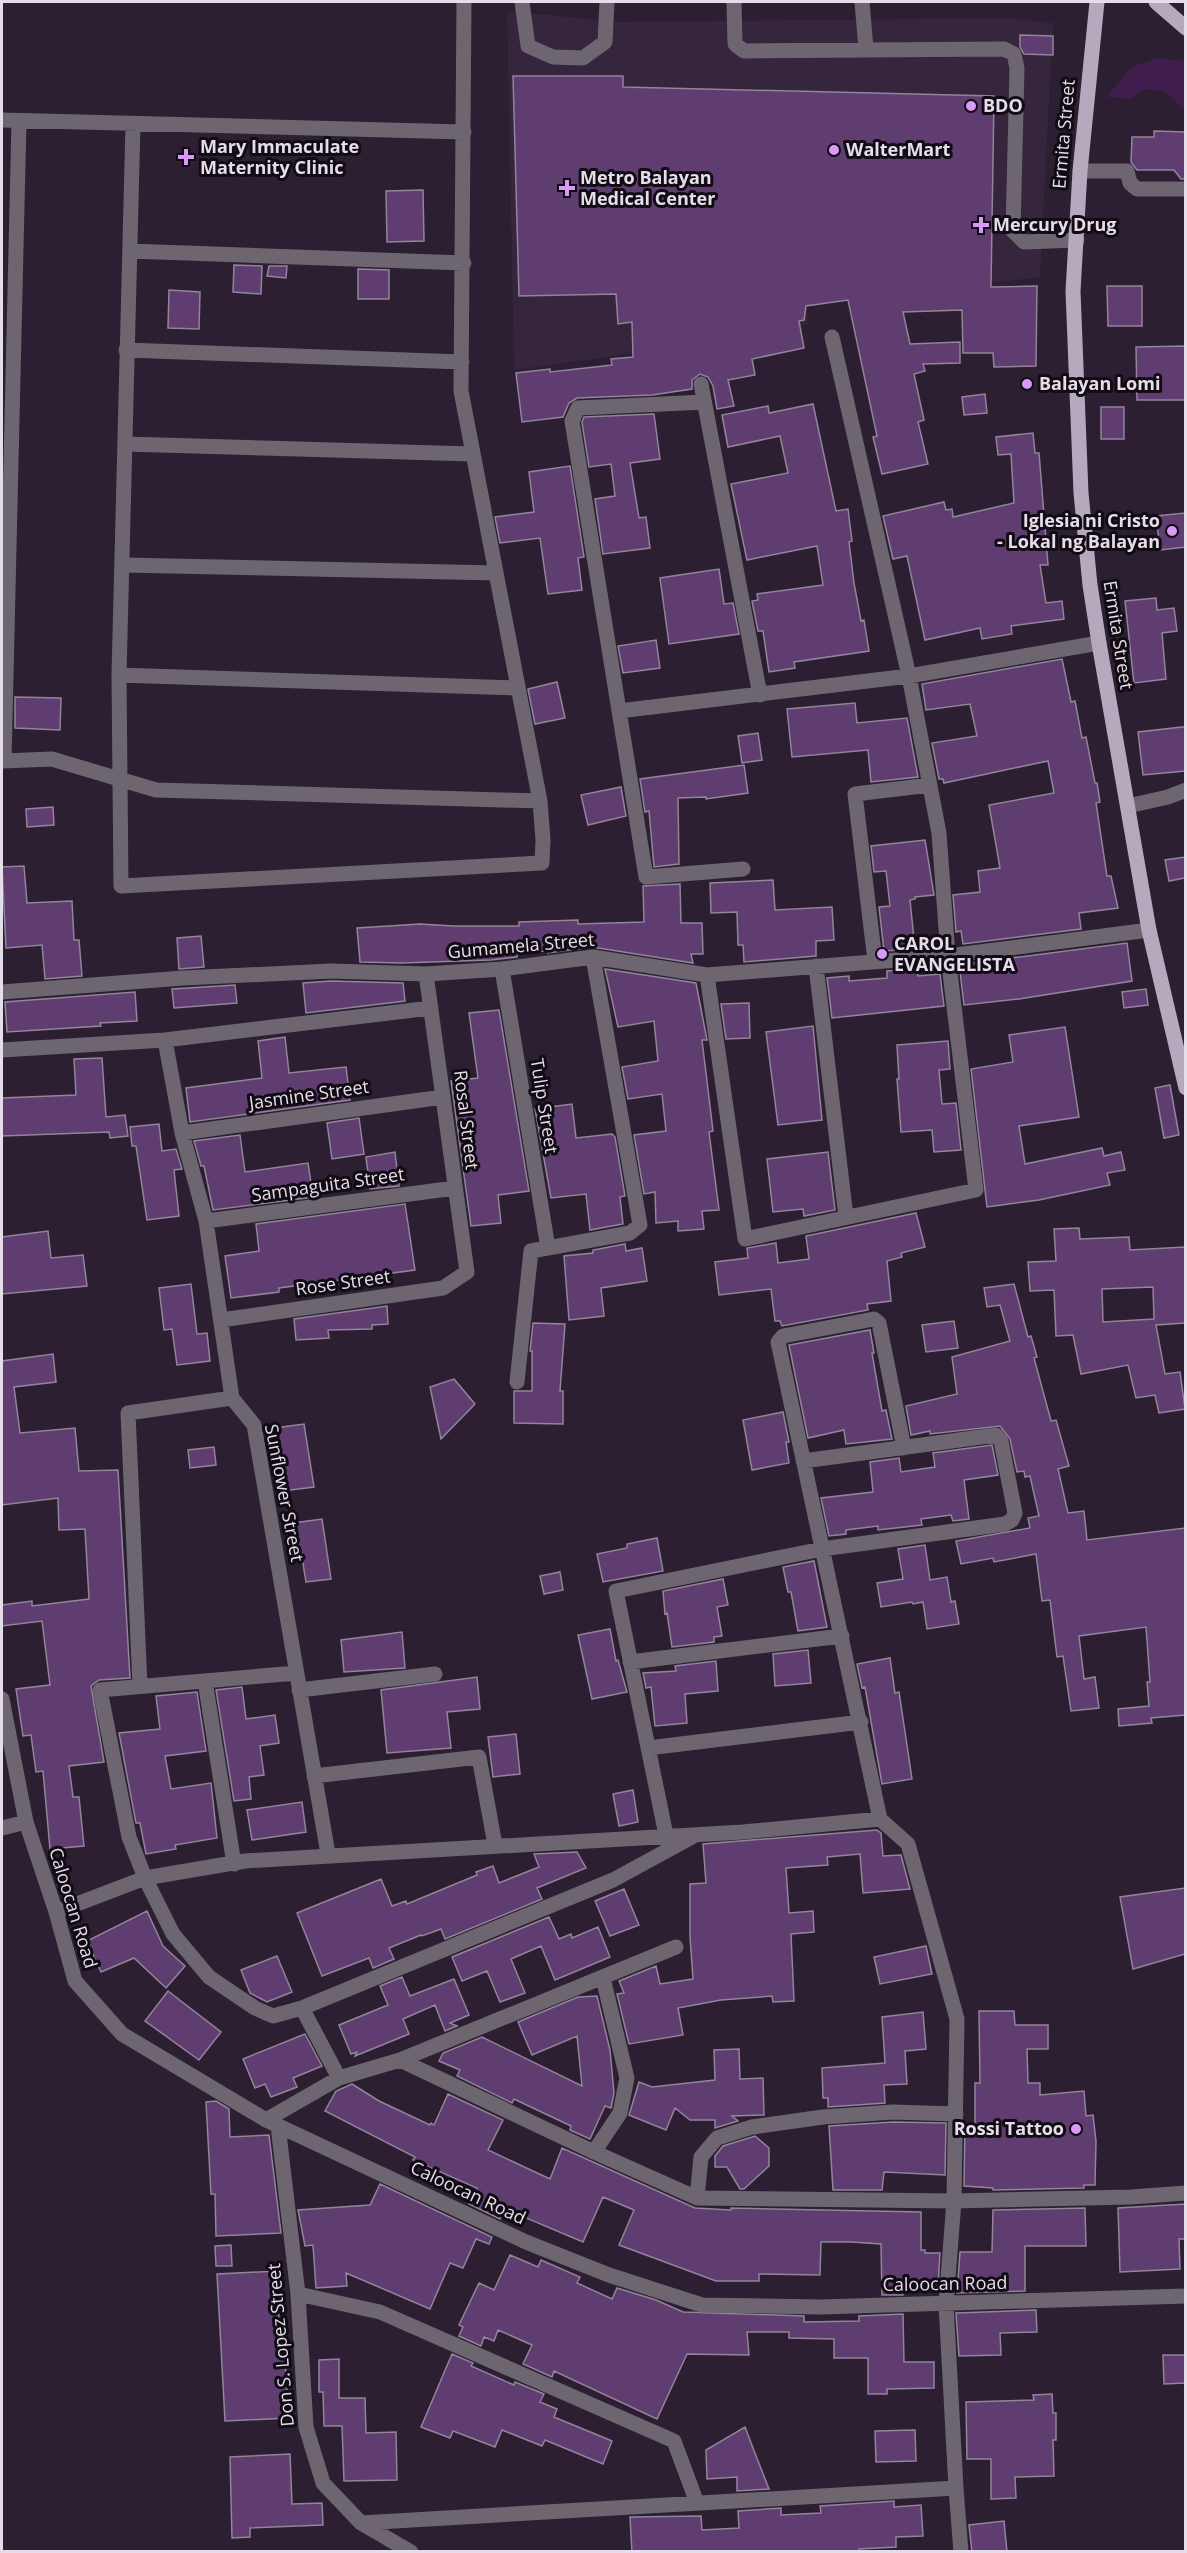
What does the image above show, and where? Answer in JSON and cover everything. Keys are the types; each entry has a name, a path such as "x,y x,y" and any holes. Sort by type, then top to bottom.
{"main road":[{"name":"Ermita Street","path":"1097,2 1080,171 1073,291 1081,493 1090,585 1099,643 1149,930 1185,1088"},
{"path":"1156,2 1185,28"}],"street":[{"path":"133,123 119,675 121,886 542,863 540,801 461,391 464,263 464,2"},
{"path":"522,2 528,46 553,57 583,58 605,42 607,2"},
{"path":"734,2 735,44 744,51 1004,49 1014,54 1017,68 1013,231 1024,242 1077,240"},
{"path":"862,2 866,49"},
{"path":"2,120 464,132"},
{"path":"19,121 3,761 52,759 156,790 540,801"},
{"path":"1080,171 1127,171 1130,183 1137,189 1185,189"},
{"path":"130,250 464,263"},
{"path":"707,975 745,1239 976,1190 948,956 939,833 909,676 831,337"},
{"path":"126,350 462,362"},
{"path":"701,384 760,695"},
{"path":"704,402 578,408 572,421 646,877 743,869"},
{"path":"125,444 473,454"},
{"path":"123,565 496,573"},
{"path":"619,711 909,676 1099,643"},
{"path":"119,675 519,688"},
{"path":"875,961 855,794 930,785"},
{"path":"1128,806 1185,790"},
{"name":"Gumamela Street","path":"2,992 183,978 319,971 426,974 502,969 593,957 707,975 948,956 1149,930"},
{"path":"517,1382 531,1251 630,1233 640,1225 593,957"},
{"path":"816,966 846,1218"},
{"name":"Tulip Street","path":"502,969 548,1248"},
{"name":"Rosal Street","path":"426,974 467,1272"},
{"path":"2,1050 165,1040 431,1008"},
{"path":"140,1686 128,1413 232,1398 206,1221 182,1133 165,1040"},
{"name":"Jasmine Street","path":"182,1133 443,1097"},
{"name":"Sampaguita Street","path":"206,1221 455,1188"},
{"name":"Rose Street","path":"221,1320 443,1288 467,1272"},
{"path":"904,1448 879,1323 874,1319 783,1336 778,1342 880,1819 908,1844 957,2019 954,2201 946,2304 961,2552"},
{"name":"Sunflower Street","path":"232,1398 254,1425 328,1854"},
{"path":"666,1835 616,1591 822,1549 991,1526 1012,1520 1015,1513 1001,1441 996,1436 803,1461"},
{"path":"630,1662 842,1636"},
{"path":"296,1672 100,1690 129,1837 145,1878 173,1934 209,1977 255,2008 273,2016 302,2008 613,1880 698,1834"},
{"path":"299,1690 435,1674"},
{"path":"205,1681 234,1864"},
{"name":"Caloocan Road","path":"2,1699 26,1822 56,1912 75,1981 122,2034 272,2123 526,2242 609,2275 702,2305 821,2307 1185,2296"},
{"path":"648,1748 861,1722"},
{"path":"314,1776 478,1757 495,1845"},
{"path":"56,1912 145,1878 234,1864 245,1860 698,1834 880,1819"},
{"path":"2,1828 26,1822"},
{"path":"272,2123 339,2078 400,2060 676,1947"},
{"path":"594,2152 620,2113 627,2078 603,1978"},
{"path":"302,2008 339,2078"},
{"path":"400,2060 697,2198 954,2201 1131,2197 1185,2193"},
{"path":"697,2198 701,2157 717,2138 752,2127 823,2117 893,2112 956,2114"},
{"name":"Don S. Lopez Street","path":"272,2123 298,2294 306,2427 323,2483 362,2523 411,2552"},
{"path":"298,2294 380,2312 674,2440 698,2503"},
{"path":"362,2523 956,2488"}],"shaded area":[{"name":"WalterMart","path":"507,11 618,22 1007,18 1053,23 1040,277 807,305 808,324 628,354 514,370"},
{"path":"1156,58 1185,61 1185,111 1165,91 1144,89 1131,99 1107,97 1130,68"}],"building":[{"path":"1020,35 1053,36 1053,55 1024,54 1020,47"},
{"name":"WalterMart","path":"513,76 623,76 623,87 994,96 991,287 1037,286 1036,366 994,367 993,353 963,353 962,310 903,312 910,344 960,342 960,363 923,364 925,371 914,374 924,420 918,422 928,464 882,474 873,437 877,436 848,300 806,306 804,320 799,321 804,348 752,359 755,375 728,380 734,406 717,409 713,386 708,377 700,374 692,380 692,389 652,395 577,398 569,403 563,417 522,422 516,373 550,369 550,372 612,365 611,359 633,357 632,322 618,324 616,294 519,296"},
{"path":"1154,131 1185,132 1185,179 1181,179 1174,170 1137,170 1131,162 1132,137 1154,137"},
{"path":"423,190 424,241 387,242 386,191"},
{"path":"234,265 262,266 261,294 233,292"},
{"path":"269,266 287,266 286,278 267,276"},
{"path":"358,269 389,270 389,299 358,299"},
{"path":"1107,286 1142,286 1142,326 1108,326"},
{"path":"169,290 200,292 199,329 168,328"},
{"path":"1185,346 1185,400 1137,400 1136,347"},
{"path":"985,394 987,413 964,415 962,397"},
{"path":"813,404 836,511 848,509 854,583 869,651 794,662 795,668 769,672 763,631 758,631 752,601 758,600 757,594 823,585 817,546 747,560 731,484 788,473 780,436 728,447 722,415 768,406 769,413"},
{"path":"1101,407 1124,407 1124,439 1101,439"},
{"path":"654,414 660,459 630,463 639,518 646,517 650,548 603,554 595,499 615,496 611,464 589,467 582,422 584,417"},
{"path":"1033,433 1035,453 1039,453 1048,565 1040,565 1046,603 1062,601 1064,619 1011,626 1012,634 982,639 980,628 925,640 907,556 893,559 883,516 944,502 946,510 952,509 953,517 1014,503 1011,454 998,455 996,437"},
{"path":"570,466 584,557 578,558 582,590 548,594 540,538 500,543 495,517 534,512 529,472"},
{"name":"Iglesia ni Cristo - Lokal ng Balayan","path":"1185,513 1185,547 1160,550 1156,516"},
{"path":"719,569 724,604 733,603 739,634 669,644 660,578"},
{"path":"1156,598 1157,610 1174,608 1177,631 1162,633 1166,679 1134,683 1125,601"},
{"path":"656,640 660,668 623,673 618,646"},
{"path":"1062,659 1071,702 1075,701 1082,738 1086,737 1095,783 1097,783 1100,802 1096,803 1107,876 1111,876 1118,908 1079,913 1081,929 963,944 961,931 956,932 953,895 980,892 978,871 1000,868 989,805 1054,793 1048,761 944,783 943,779 939,779 932,743 977,736 970,704 926,710 922,684"},
{"path":"557,682 565,718 535,724 528,689"},
{"path":"15,697 61,698 60,730 15,728"},
{"path":"855,703 857,723 907,718 918,777 871,782 868,750 792,757 787,709"},
{"path":"1185,727 1185,771 1143,775 1138,732"},
{"path":"758,733 762,760 742,763 738,736"},
{"path":"744,765 748,793 706,799 706,797 678,798 679,864 654,867 649,811 645,812 640,779"},
{"path":"621,787 626,816 588,825 581,795"},
{"path":"53,807 54,825 27,827 26,809"},
{"path":"925,840 934,895 915,897 910,900 915,949 884,951 879,907 890,906 886,871 874,872 871,846"},
{"path":"1185,857 1185,878 1169,881 1165,860"},
{"path":"24,866 27,903 72,901 74,940 79,940 82,976 45,979 42,945 6,948 2,867"},
{"path":"773,880 775,910 832,907 834,940 816,941 816,956 744,962 743,945 738,945 737,912 711,913 710,883"},
{"path":"680,884 681,923 702,923 703,954 691,954 693,963 592,947 548,953 548,951 517,952 517,957 491,960 360,962 357,928 420,924 519,926 519,922 578,920 578,924 644,922 643,886"},
{"path":"201,936 204,967 179,969 177,938"},
{"path":"1127,943 1132,981 1019,999 964,1005 960,972 966,972 965,964"},
{"path":"917,968 918,976 940,974 944,1006 832,1018 827,978 849,976 849,981 887,978 887,971"},
{"path":"605,969 696,983 707,1040 702,1040 713,1131 709,1132 719,1210 702,1211 704,1229 678,1231 678,1221 656,1223 655,1192 644,1194 634,1135 666,1131 662,1094 628,1099 622,1067 658,1061 654,1021 618,1027"},
{"path":"331,981 403,983 405,1001 306,1013 303,983"},
{"path":"235,985 237,1003 174,1008 172,989"},
{"path":"1146,989 1148,1005 1124,1008 1122,992"},
{"path":"135,992 137,1021 100,1023 101,1026 7,1032 5,1002"},
{"path":"749,1003 750,1038 726,1039 721,1004"},
{"path":"499,1010 529,1191 498,1195 501,1223 471,1226 451,1081 478,1078 469,1013"},
{"path":"813,1026 822,1120 778,1125 766,1032"},
{"path":"1065,1027 1079,1117 1019,1126 1025,1164 1102,1148 1104,1156 1121,1152 1125,1170 1107,1173 1110,1185 1039,1200 987,1207 971,1069 1013,1062 1009,1035"},
{"path":"285,1037 289,1073 346,1067 350,1100 190,1122 186,1088 262,1078 258,1041"},
{"path":"948,1041 950,1069 939,1070 942,1104 956,1103 961,1150 934,1152 932,1130 901,1132 897,1045"},
{"path":"102,1058 106,1117 125,1115 128,1136 110,1138 109,1132 2,1136 2,1098 76,1095 74,1059"},
{"path":"1170,1085 1179,1135 1164,1138 1155,1088"},
{"path":"572,1104 576,1138 612,1134 615,1137 625,1196 620,1197 623,1224 590,1230 586,1194 551,1198 535,1109"},
{"path":"359,1118 364,1154 332,1159 327,1123"},
{"path":"159,1124 162,1151 176,1149 182,1169 174,1170 179,1216 147,1220 136,1146 132,1146 130,1127"},
{"path":"240,1135 245,1172 308,1163 313,1197 213,1210 204,1166 201,1166 194,1141"},
{"path":"395,1152 399,1186 370,1189 366,1157"},
{"path":"828,1152 835,1210 804,1216 803,1209 773,1212 767,1159"},
{"path":"405,1204 415,1270 279,1288 279,1292 231,1298 225,1256 259,1251 256,1224"},
{"path":"916,1213 925,1247 901,1253 902,1257 887,1261 891,1301 867,1304 868,1310 782,1326 780,1321 775,1321 771,1289 719,1295 715,1262 748,1258 747,1248 776,1243 778,1263 809,1259 806,1236"},
{"path":"1079,1228 1080,1239 1129,1237 1130,1250 1185,1247 1185,1323 1156,1325 1165,1374 1180,1372 1185,1409 1159,1413 1155,1395 1136,1398 1128,1365 1081,1374 1073,1335 1056,1336 1054,1290 1030,1291 1028,1262 1056,1261 1054,1229","holes":["1153,1287 1154,1319 1103,1322 1102,1289"]},
{"path":"48,1231 51,1258 83,1255 87,1286 2,1294 2,1237"},
{"path":"625,1244 626,1251 642,1248 647,1281 601,1288 604,1316 569,1320 564,1256 593,1253 593,1250"},
{"path":"191,1284 197,1334 207,1333 210,1361 177,1365 172,1329 164,1330 159,1288"},
{"path":"1014,1284 1028,1337 1031,1336 1037,1357 1034,1358 1051,1421 1056,1420 1069,1466 1058,1469 1068,1513 1084,1511 1087,1540 1185,1528 1185,1715 1151,1718 1152,1723 1119,1726 1118,1709 1149,1706 1147,1682 1150,1682 1146,1627 1079,1636 1084,1679 1095,1677 1099,1708 1071,1711 1063,1656 1057,1657 1050,1600 1042,1601 1036,1554 994,1562 993,1558 961,1564 956,1541 1030,1528 1028,1518 1039,1516 1030,1476 1025,1477 1024,1471 1017,1472 1010,1439 1000,1426 930,1434 930,1431 911,1435 906,1406 957,1394 952,1357 1010,1341 1000,1305 987,1307 984,1288"},
{"path":"387,1306 388,1324 372,1325 372,1329 328,1330 329,1338 296,1340 294,1319"},
{"path":"954,1321 958,1348 926,1352 922,1325"},
{"path":"533,1323 565,1324 560,1391 563,1391 563,1424 514,1423 514,1391 532,1391 532,1351 530,1351"},
{"path":"870,1330 882,1411 886,1410 892,1439 846,1444 844,1430 808,1438 789,1345"},
{"path":"53,1354 56,1382 14,1387 20,1433 75,1428 79,1471 118,1470 130,1678 99,1680 91,1686 104,1762 69,1766 73,1797 79,1797 84,1846 50,1849 43,1771 36,1772 31,1735 23,1736 16,1689 50,1685 42,1621 2,1626 2,1605 32,1601 32,1606 89,1599 85,1529 59,1530 58,1498 2,1505 2,1361"},
{"path":"454,1379 475,1404 441,1439 430,1387"},
{"path":"783,1412 789,1442 786,1442 789,1463 752,1470 743,1420"},
{"path":"304,1424 314,1487 283,1491 278,1456 271,1457 267,1429"},
{"path":"992,1445 998,1475 964,1480 969,1519 953,1521 951,1515 921,1519 922,1525 878,1530 878,1526 846,1530 846,1534 829,1536 821,1498 873,1492 870,1462 899,1458 901,1472 935,1467 933,1453"},
{"path":"214,1447 216,1465 190,1468 188,1450"},
{"path":"322,1519 331,1579 306,1582 301,1551 290,1553 286,1524"},
{"path":"657,1538 663,1571 603,1582 597,1554 627,1548 627,1544"},
{"path":"925,1545 930,1580 947,1577 951,1602 955,1601 959,1624 927,1629 923,1602 881,1607 877,1583 903,1579 898,1549"},
{"path":"814,1561 827,1627 798,1631 791,1592 788,1592 783,1567"},
{"path":"560,1572 563,1590 544,1594 540,1576"},
{"path":"723,1579 728,1605 717,1607 722,1636 714,1637 714,1642 672,1647 663,1591"},
{"path":"610,1629 616,1661 618,1660 627,1692 592,1699 578,1635"},
{"path":"402,1632 405,1668 344,1672 341,1640"},
{"path":"808,1650 811,1683 775,1686 773,1654"},
{"path":"890,1658 895,1693 899,1692 912,1779 882,1784 865,1687 862,1688 857,1664"},
{"path":"716,1661 718,1691 685,1694 687,1723 655,1726 651,1687 646,1688 643,1673 676,1671 675,1666"},
{"path":"477,1677 480,1709 447,1712 451,1748 387,1753 381,1690"},
{"path":"242,1687 246,1719 275,1715 279,1743 260,1746 264,1775 249,1777 251,1799 234,1801 216,1690"},
{"path":"197,1692 206,1751 165,1756 171,1789 211,1783 217,1838 175,1845 176,1849 146,1854 140,1823 136,1823 119,1733 160,1729 156,1696"},
{"path":"516,1734 520,1774 493,1777 488,1737"},
{"path":"633,1790 638,1822 619,1826 613,1794"},
{"path":"302,1802 306,1832 252,1840 247,1810"},
{"path":"877,1830 881,1833 883,1856 901,1855 910,1889 863,1893 860,1854 827,1857 828,1865 786,1868 789,1913 813,1911 814,1932 791,1934 794,2001 773,2002 772,1996 721,2000 678,2008 683,2035 629,2044 617,1994 624,1993 619,1981 656,1966 660,1984 693,1979 690,1884 706,1883 703,1844"},
{"path":"577,1852 586,1868 537,1888 542,1899 445,1939 441,1929 389,1948 394,1959 373,1968 369,1958 322,1976 297,1913 381,1879 392,1906 406,1901 407,1904 493,1866 499,1883 539,1867 534,1854"},
{"path":"1185,1888 1185,1954 1133,1969 1120,1897"},
{"path":"624,1889 639,1925 610,1936 595,1901"},
{"path":"147,1911 163,1946 185,1966 166,1988 134,1958 101,1972 87,1941"},
{"path":"549,1917 559,1939 571,1934 572,1938 598,1927 610,1957 555,1980 541,1946 511,1959 525,1993 500,2002 487,1971 462,1981 452,1957"},
{"path":"926,1946 932,1974 880,1984 874,1957"},
{"path":"277,1956 292,1992 267,2002 250,1993 241,1970"},
{"path":"402,1977 410,1996 454,1979 469,2015 450,2023 457,2026 445,2031 435,2005 403,2019 409,2034 355,2056 357,2052 351,2054 339,2025 388,2005 380,1986"},
{"path":"168,1991 221,2032 199,2060 145,2021"},
{"path":"597,1996 610,2050 614,2093 611,2108 605,2106 590,2139 570,2130 571,2126 514,2099 512,2103 457,2076 460,2070 439,2061 443,2053 482,2037 582,2086 577,2036 532,2055 518,2022 578,1997"},
{"path":"979,2011 1014,2011 1015,2025 1048,2025 1048,2049 1027,2049 1028,2083 1040,2083 1040,2095 1084,2091 1086,2116 1093,2115 1096,2141 1095,2185 1084,2185 1084,2188 993,2190 993,2188 964,2186 965,2124 975,2124 975,2083 980,2083"},
{"path":"923,2012 926,2049 905,2051 907,2084 884,2085 885,2103 828,2107 828,2098 823,2098 822,2068 885,2063 882,2017"},
{"path":"305,2034 322,2066 293,2078 297,2087 271,2097 265,2084 255,2088 243,2059"},
{"path":"739,2049 740,2079 763,2078 764,2115 732,2116 738,2121 715,2128 715,2120 690,2120 675,2108 666,2130 629,2115 639,2082 652,2087 715,2080 714,2050"},
{"path":"352,2084 379,2101 430,2125 431,2123 434,2125 448,2094 503,2120 488,2150 550,2179 562,2148 695,2208 921,2212 921,2250 925,2250 925,2253 940,2253 938,2287 903,2288 903,2295 882,2295 881,2244 852,2242 821,2242 820,2275 759,2274 759,2281 716,2281 619,2245 634,2210 603,2197 583,2242 505,2209 500,2219 469,2204 477,2188 413,2160 415,2157 325,2111 336,2091"},
{"path":"216,2101 229,2109 230,2137 269,2135 281,2233 216,2236 215,2194 211,2194 206,2102"},
{"path":"893,2122 946,2123 945,2175 884,2172 882,2190 833,2190 829,2126"},
{"path":"755,2136 769,2148 769,2166 744,2189 740,2189 727,2167 715,2167 715,2156 723,2146"},
{"path":"380,2184 492,2237 489,2244 476,2239 463,2268 450,2263 430,2309 346,2273 347,2286 316,2288 313,2245 305,2246 298,2210 370,2205"},
{"path":"1185,2204 1185,2239 1179,2239 1180,2269 1120,2272 1118,2208"},
{"path":"1085,2208 1086,2246 1025,2246 1025,2291 957,2293 960,2252 992,2252 993,2210"},
{"path":"231,2245 232,2266 216,2266 215,2246"},
{"path":"510,2255 538,2267 541,2260 580,2277 577,2283 612,2299 617,2288 656,2300 683,2312 804,2316 804,2322 859,2321 859,2316 903,2314 904,2362 934,2362 934,2388 887,2389 887,2394 868,2394 868,2358 834,2358 834,2339 789,2338 789,2332 747,2332 749,2355 687,2354 657,2419 554,2371 552,2377 523,2364 532,2345 498,2330 494,2341 484,2337 481,2346 459,2336 463,2327 459,2325 479,2283 494,2290"},
{"path":"277,2271 280,2345 284,2345 289,2418 225,2421 217,2274"},
{"path":"1036,2310 1037,2332 1000,2333 1001,2355 959,2356 956,2313"},
{"path":"452,2354 473,2363 471,2366 514,2385 515,2382 544,2394 540,2402 557,2409 554,2417 612,2441 603,2464 545,2440 542,2446 502,2430 495,2447 453,2431 450,2438 421,2427"},
{"path":"1163,2355 1185,2355 1185,2383 1164,2384"},
{"path":"339,2359 339,2398 365,2398 366,2433 396,2432 397,2480 344,2481 342,2426 324,2426 323,2392 319,2392 319,2360"},
{"path":"1052,2394 1053,2413 1056,2413 1056,2440 1053,2440 1054,2476 1015,2477 1016,2498 991,2499 991,2459 967,2459 966,2402 1034,2400 1033,2395"},
{"path":"745,2427 769,2489 737,2491 737,2477 707,2479 706,2450"},
{"path":"915,2430 916,2461 876,2462 875,2431"},
{"path":"290,2454 292,2504 322,2503 323,2525 250,2528 250,2537 232,2538 230,2457"},
{"path":"894,2501 894,2507 921,2505 923,2536 896,2537 896,2547 859,2549 859,2552 632,2552 630,2517 701,2516 702,2530 739,2528 738,2511 781,2508 781,2515 821,2513 820,2506"},
{"path":"1004,2521 1007,2552 972,2552 969,2525"}],"place":[{"name":"BDO","path":"971,106"},
{"name":"WalterMart","path":"834,150"},
{"name":"Mary Immaculate Maternity Clinic","path":"186,157"},
{"name":"Metro Balayan Medical Center","path":"567,188"},
{"name":"Mercury Drug","path":"981,225"},
{"name":"Balayan Lomi","path":"1027,384"},
{"name":"Iglesia ni Cristo - Lokal ng Balayan","path":"1172,531"},
{"name":"CAROL EVANGELISTA","path":"882,954"},
{"name":"Rossi Tattoo","path":"1076,2129"}]}
